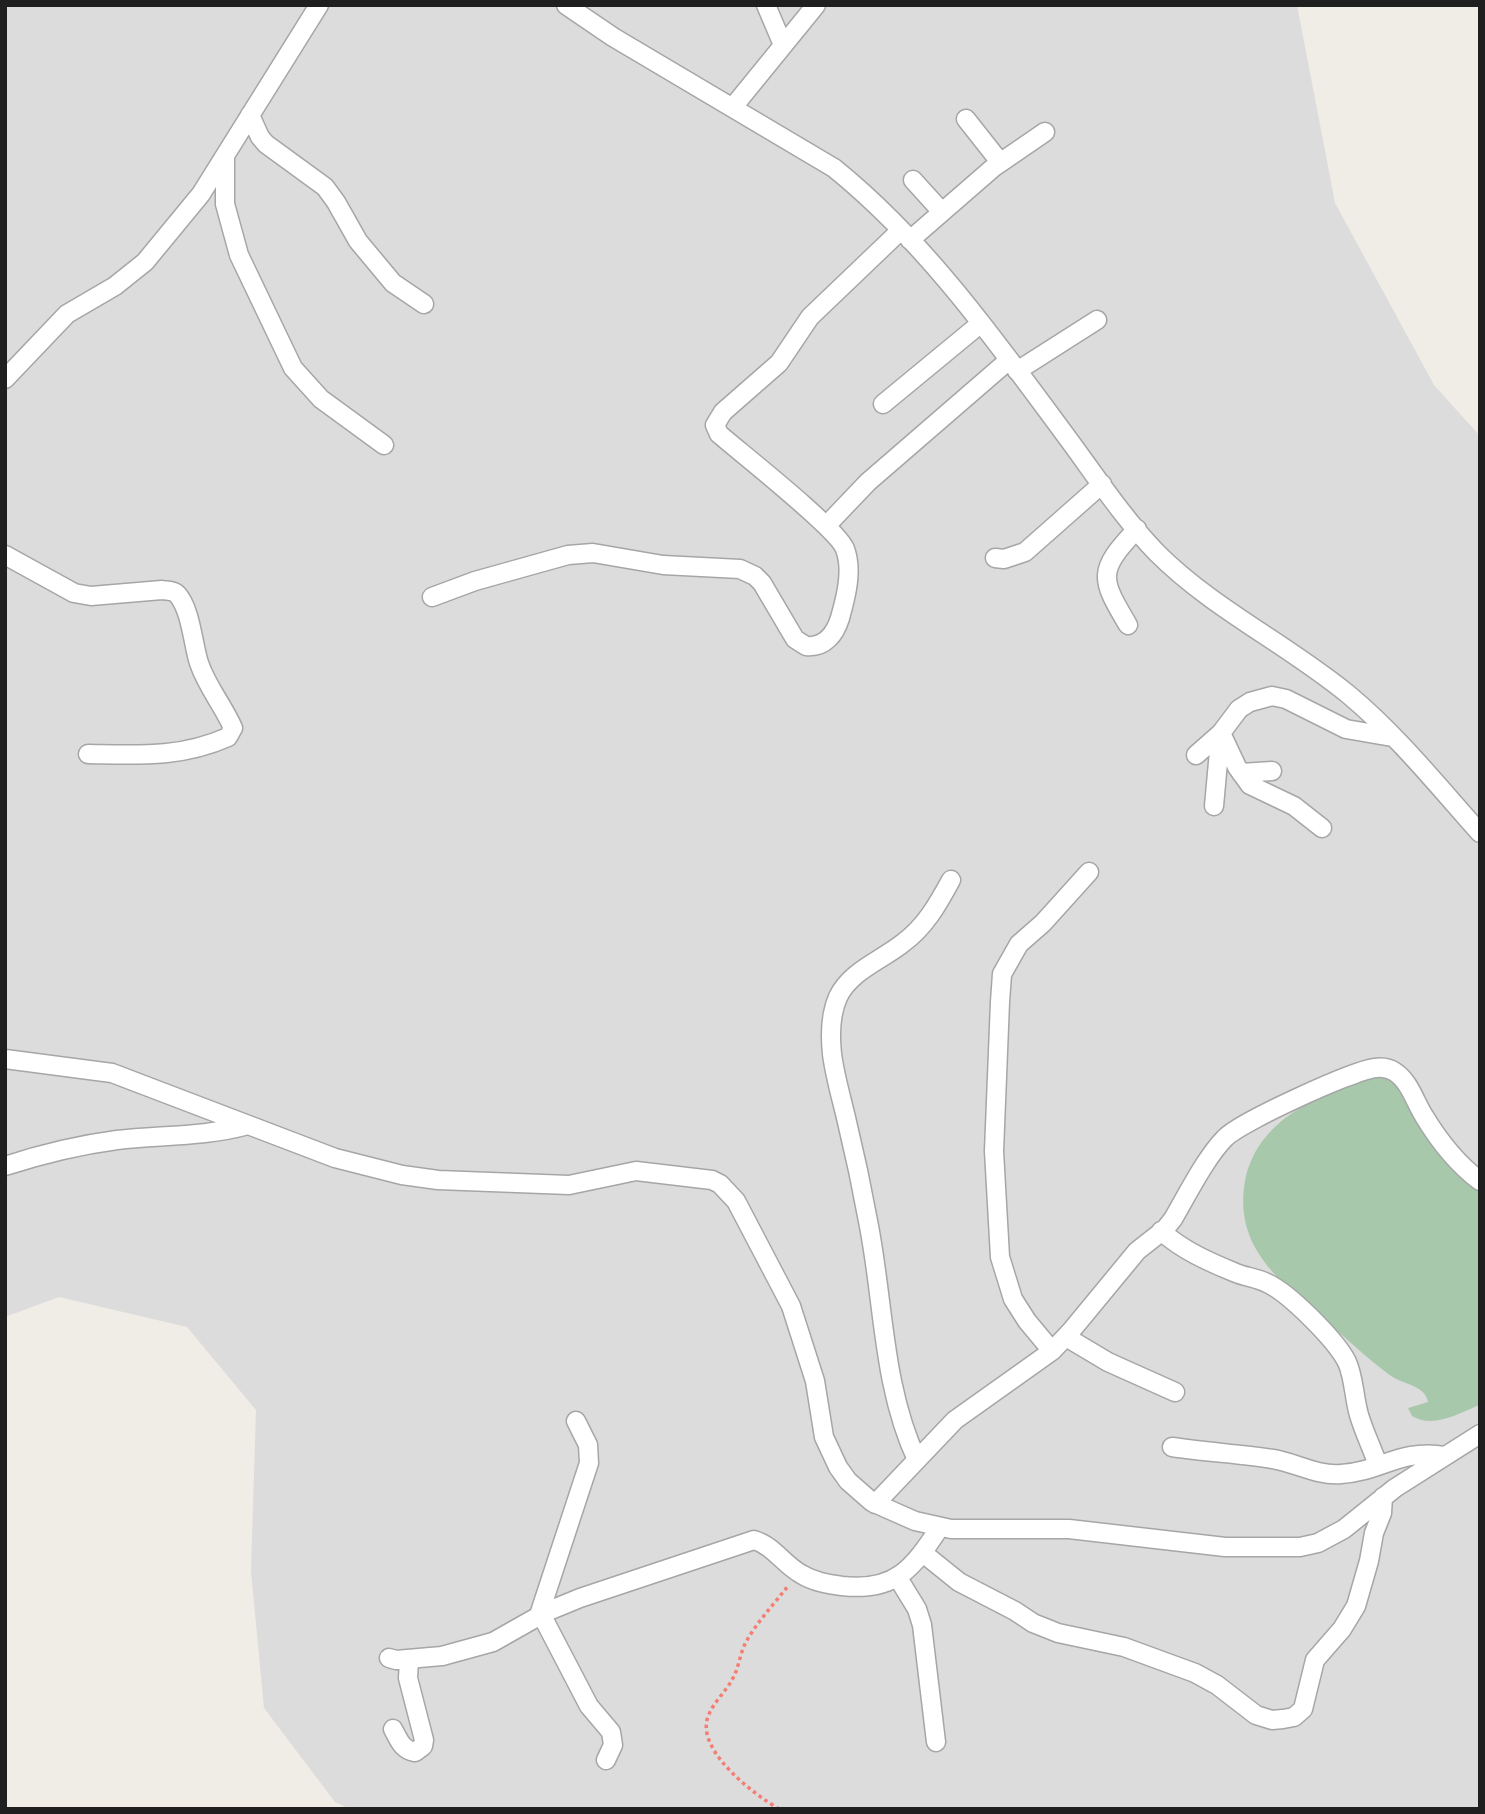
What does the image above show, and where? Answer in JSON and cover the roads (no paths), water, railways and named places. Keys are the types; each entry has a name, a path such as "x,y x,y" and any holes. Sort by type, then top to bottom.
{"street":[{"path":"5,379 67,314 115,286 145,262 189,210 319,5"},
{"path":"566,5 612,37 834,168 858,187 905,235 980,324 1156,552 1206,595 1298,657 1348,695 1392,737 1480,833"},
{"path":"766,5 783,45"},
{"path":"733,107 816,5"},
{"path":"250,115 266,144 324,187 336,202 358,241 393,283 424,304"},
{"path":"966,119 1000,162"},
{"path":"432,597 475,581 568,555 583,554 663,565 740,569 755,576 762,583 796,639 806,646 821,644 834,631 844,601 848,578 845,548 826,526 719,434 715,425 723,412 779,363 810,317 905,235 942,212 1000,162 1045,132"},
{"path":"225,156 225,204 239,255 293,368 321,399 384,445"},
{"path":"913,180 942,212"},
{"path":"826,526 868,482 1013,366 1097,320"},
{"path":"883,404 980,324"},
{"path":"995,558 1025,552 1102,484"},
{"path":"1128,625 1109,593 1107,575 1118,550 1138,529"},
{"path":"5,555 75,593 90,596 162,590 177,594 190,624 207,685 233,727 228,737 194,750 145,755 88,754"},
{"path":"1214,806 1223,736 1239,709 1250,702 1272,696 1286,699 1346,729 1392,737"},
{"path":"1196,755 1223,736"},
{"path":"1223,736 1250,785 1294,806 1322,828"},
{"path":"1241,773 1272,771"},
{"path":"1052,1351 1013,1299 1003,1272 998,1242 994,1138 1002,974 1019,944 1043,923 1089,872"},
{"path":"917,1460 895,1399 869,1223 834,1072 831,1031 839,995 864,969 904,943 921,927 936,909 951,880"},
{"path":"5,1059 112,1073 335,1158 402,1175 438,1180 569,1185 636,1171 674,1174 712,1180 720,1184 736,1200 791,1306 815,1381 828,1449 848,1481 875,1504 915,1521 940,1527 979,1530 1037,1527 1069,1529 1226,1547 1300,1547 1330,1538 1383,1497 1480,1434"},
{"path":"875,1504 955,1420 1052,1351 1066,1337 1137,1251 1173,1219 1216,1148 1233,1131 1313,1091 1373,1068 1385,1067 1406,1082 1438,1139 1454,1159 1480,1181"},
{"path":"5,1166 76,1146 223,1132 248,1125"},
{"path":"1161,1231 1174,1243 1192,1253 1268,1283 1299,1307 1326,1335 1349,1367 1359,1415 1378,1465"},
{"path":"1066,1337 1108,1363 1175,1392"},
{"path":"576,1421 588,1445 589,1464 541,1606 541,1615 589,1706 611,1732 613,1745 606,1760"},
{"path":"1172,1447 1275,1460 1316,1472 1341,1475 1419,1453 1445,1456"},
{"path":"923,1553 959,1582 1033,1623 1058,1633 1124,1647 1195,1673 1217,1685 1256,1715 1272,1720 1283,1719 1294,1717 1303,1709 1315,1660 1342,1629 1356,1606 1374,1533 1382,1513 1383,1497"},
{"path":"389,1658 442,1656 493,1642 541,1615 580,1598 754,1540 771,1548 799,1573 814,1580 852,1587 887,1584 898,1578 923,1553 940,1527"},
{"path":"898,1578 917,1609 922,1625 936,1742"},
{"path":"393,1729 403,1747 408,1750 415,1752 423,1746 424,1740 408,1678 409,1659"}]}
